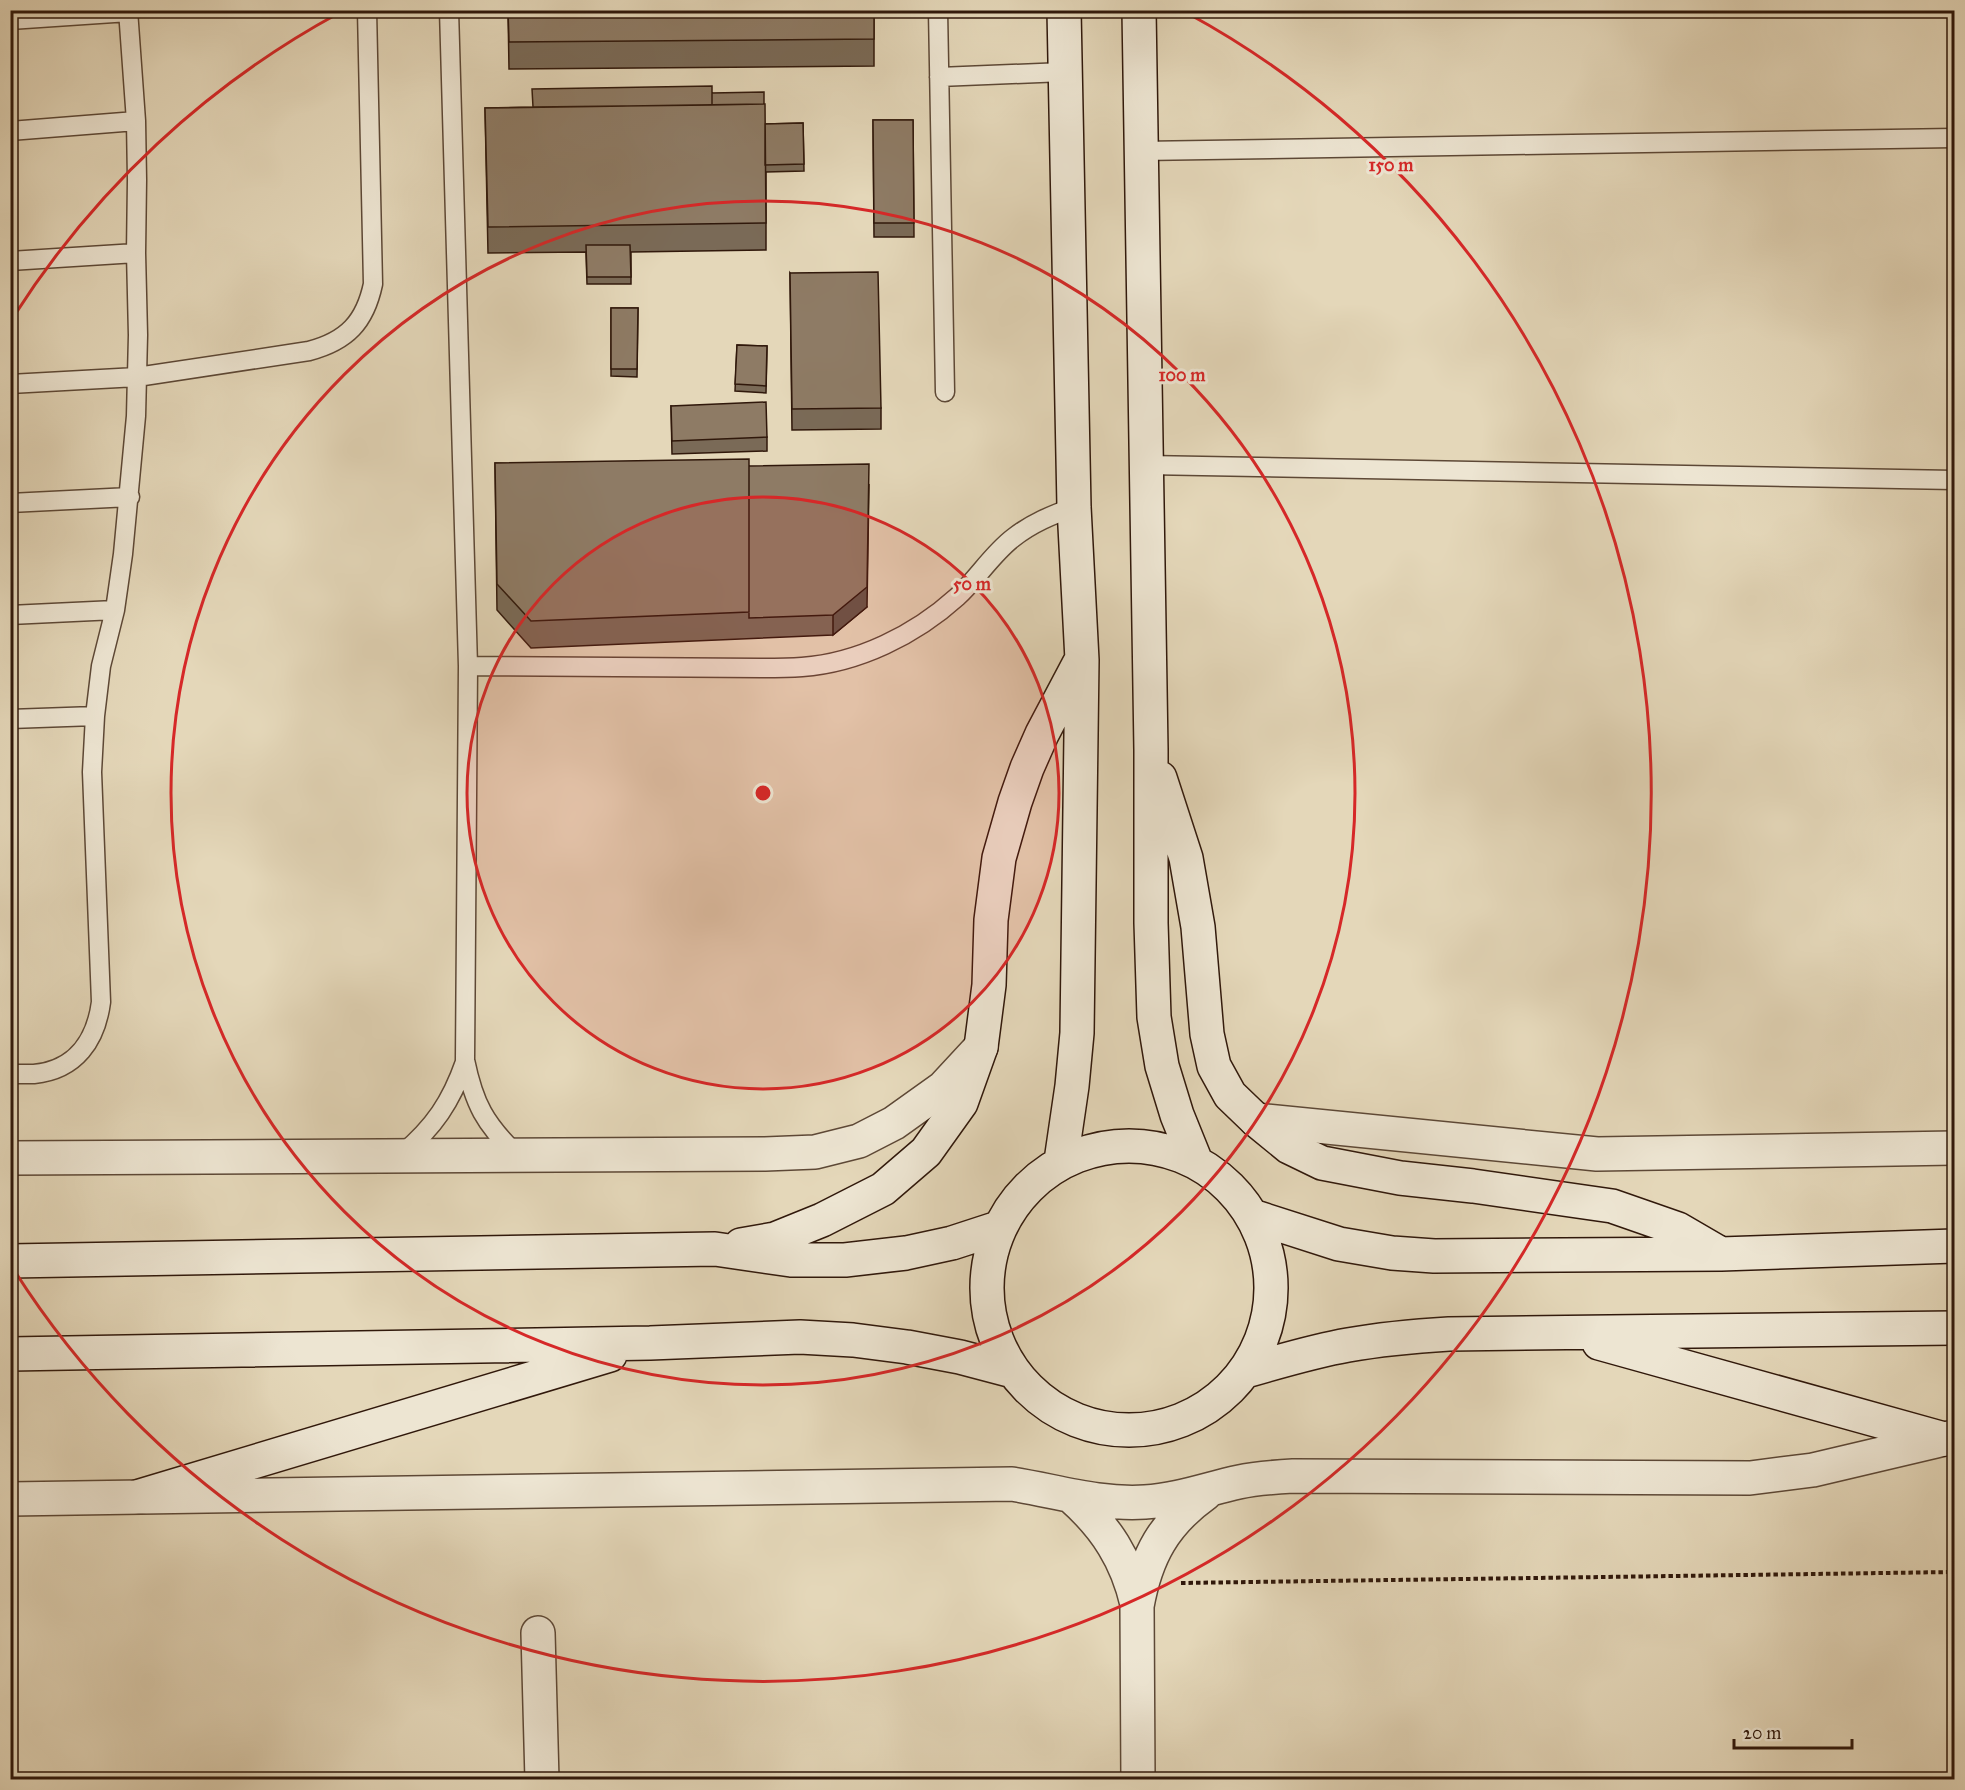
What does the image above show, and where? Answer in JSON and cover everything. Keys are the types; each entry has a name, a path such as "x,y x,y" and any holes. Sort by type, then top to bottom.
{"main road":[{"path":"1061,1161 1077,1033 1082,660 1074,507 1064,10"},
{"path":"1139,10 1154,1017 1162,1066 1177,1115 1196,1162"},
{"path":"10,1261 715,1249 775,1239 822,1220 883,1189 926,1152 961,1102 981,1047 989,984 991,920 999,858 1027,768 1058,702 1082,660"},
{"path":"1151,750 1186,858 1198,927 1207,1034 1214,1066 1230,1095 1256,1120 1289,1147 1322,1163 1400,1178 1612,1206 1678,1229 1721,1254"},
{"path":"10,1158 815,1152 859,1141 894,1123 943,1088 981,1047"},
{"path":"1256,1120 1597,1154 1954,1149"},
{"path":"1129,1144 1163,1149 1196,1162 1218,1176 1237,1196 1252,1216 1268,1254 1272,1295 1264,1335 1246,1371 1214,1403 1174,1424 1129,1431 1085,1424 1044,1403 1012,1371 995,1338 987,1302 987,1265 998,1228 1024,1190 1061,1161 1094,1149 1129,1144"},
{"path":"1252,1216 1339,1244 1392,1253 1434,1256 1721,1254 1954,1245"},
{"path":"715,1249 791,1260 845,1260 906,1254 952,1243 998,1228"},
{"path":"1246,1371 1296,1356 1346,1345 1449,1334 1954,1328"},
{"path":"1563,1333 1949,1438"},
{"path":"10,1354 650,1343 779,1337 853,1340 907,1347 960,1357 1012,1371"},
{"path":"140,1496 650,1343"},
{"path":"10,1499 1012,1484 1072,1497 1143,1502 1179,1498 1240,1482 1294,1476 1750,1478 1813,1470 1949,1438"},
{"path":"1138,1779 1139,1595 1149,1560 1159,1539 1190,1504 1210,1491"},
{"path":"1072,1497 1092,1514 1108,1534 1139,1595"},
{"path":"538,1633 542,1779"}],"lane":[{"path":"10,384 137,378 309,351 325,347 353,329 363,315 373,284 367,10"},
{"path":"449,10 468,666 465,1060 476,1103 487,1122 517,1155"},
{"path":"938,10 945,392"},
{"path":"10,20 128,11 136,121 137,378 130,497 115,610 101,666 95,716 92,772 101,1002 99,1020 82,1052 68,1063 34,1074 10,1074"},
{"path":"939,77 1065,72"},
{"path":"10,131 136,121"},
{"path":"1141,151 1954,138"},
{"path":"10,261 136,253"},
{"path":"1146,465 1954,480"},
{"path":"10,503 130,497"},
{"path":"468,666 771,668 803,667 846,659 886,644 924,623 957,597 1012,539 1050,515 1074,507"},
{"path":"10,615 115,610"},
{"path":"10,719 95,716"},
{"path":"400,1155 435,1123 458,1083 465,1060"}],"path":[{"path":"1139,1595 1954,1572"}],"building":[{"path":"508,10 874,10 874,39 509,42"},
{"path":"712,86 712,105 533,107 532,89"},
{"path":"764,92 764,104 712,105 712,93"},
{"path":"765,104 766,223 488,227 485,108"},
{"path":"873,120 913,120 914,223 874,223"},
{"path":"803,123 804,164 765,165 765,124"},
{"path":"586,245 630,245 631,277 587,277"},
{"path":"878,272 881,408 792,409 790,273"},
{"path":"611,308 638,308 637,369 611,369"},
{"path":"737,345 767,346 766,386 735,384"},
{"path":"766,402 767,437 672,441 671,406"},
{"path":"749,459 749,612 531,621 497,584 495,463"},
{"path":"869,464 867,587 833,615 749,618 749,466"}]}
